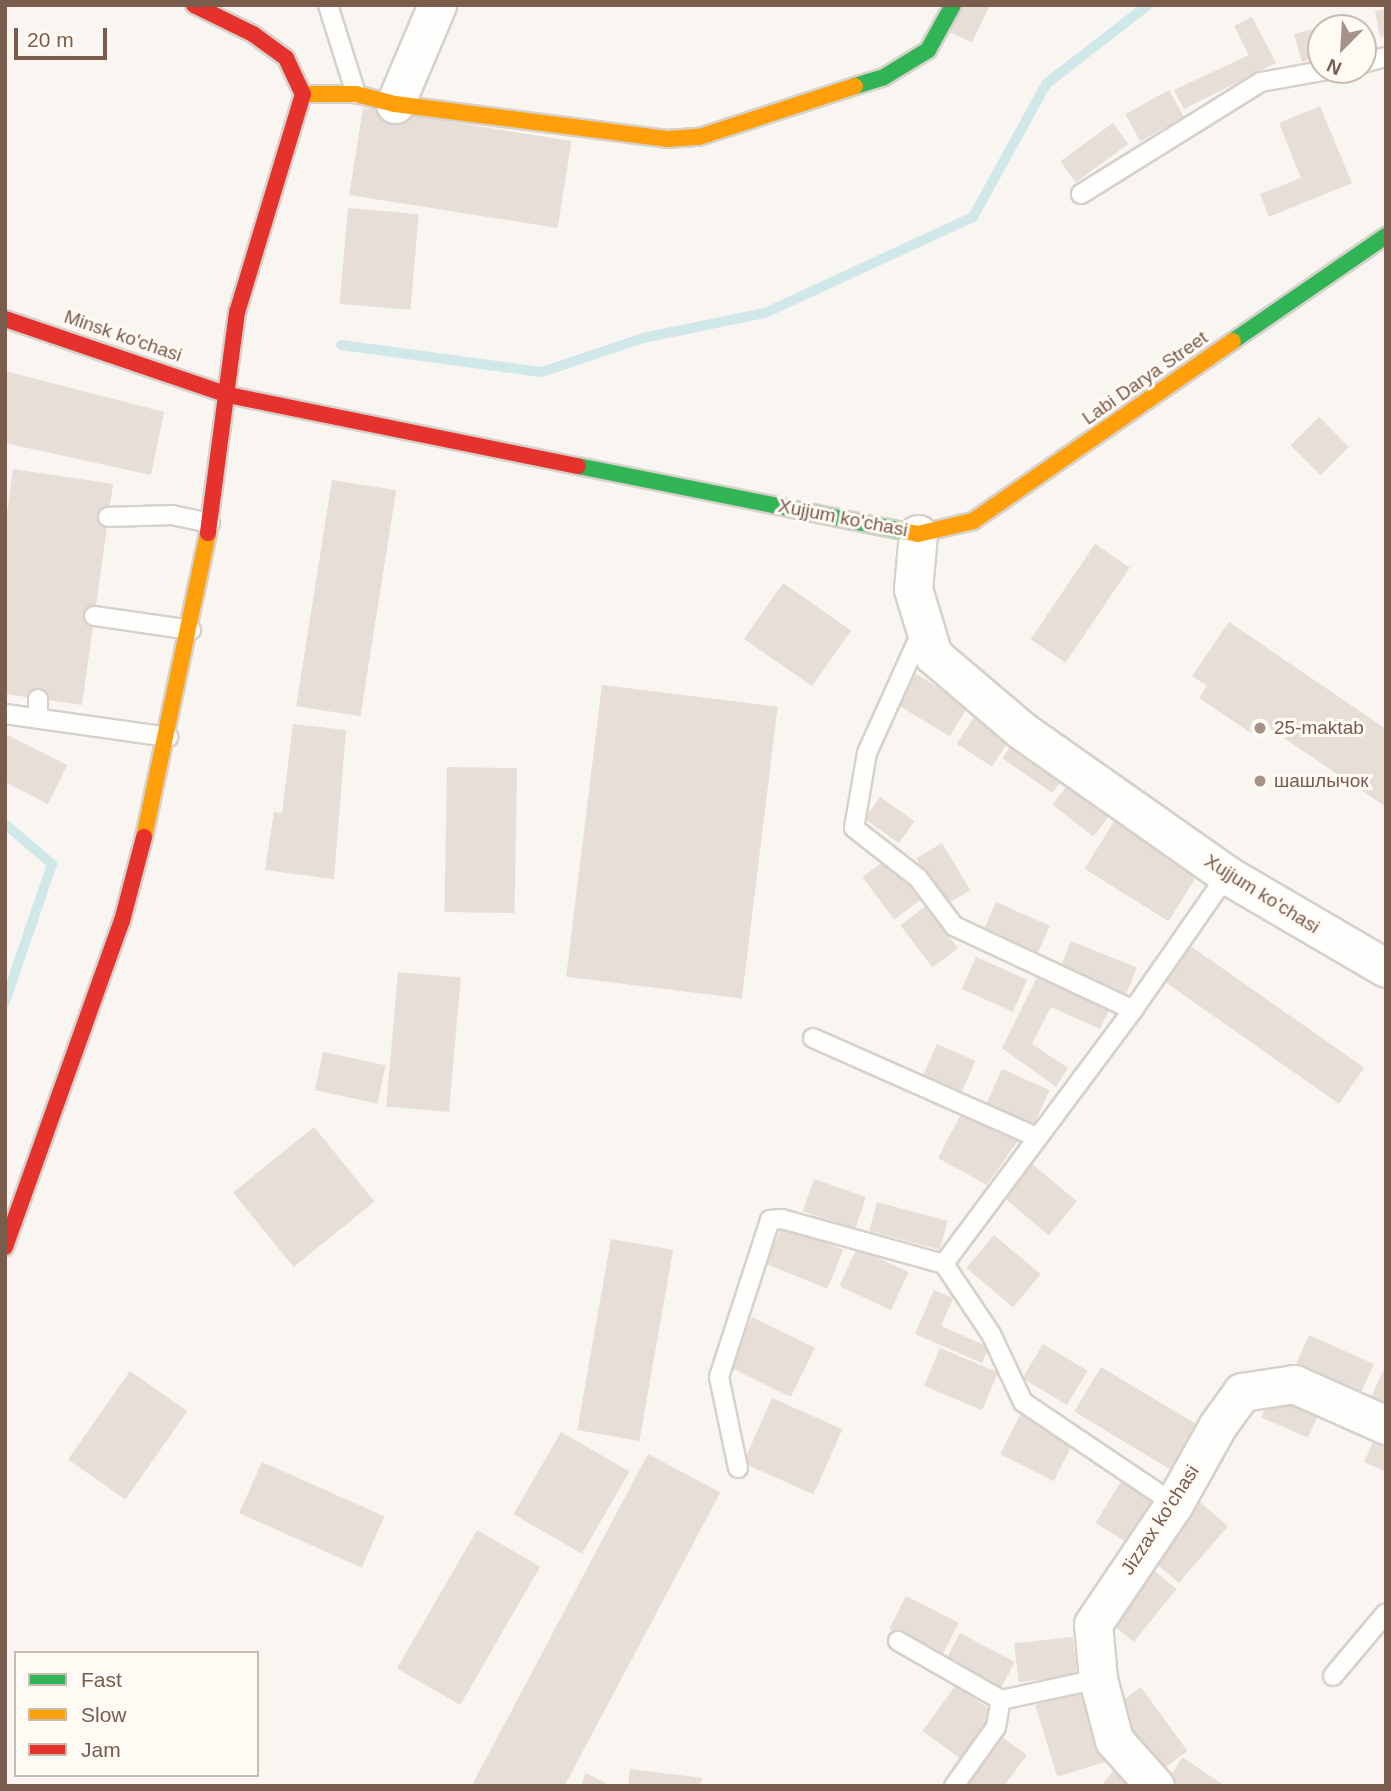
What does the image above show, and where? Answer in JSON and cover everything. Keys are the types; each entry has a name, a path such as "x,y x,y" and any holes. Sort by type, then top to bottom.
{"street":[{"path":"5,1247 122,921 168,737 191,631 210,523 237,312 303,94 286,58 253,34 194,5"},
{"path":"395,104 437,5"},
{"path":"303,94 356,94 395,104 551,121 667,139 699,137 884,77 928,50 953,5"},
{"name":"Labi Darya Street","path":"918,534 973,521 1386,236"},
{"name":"Minsk ko'chasi","path":"5,319 228,395"},
{"name":"Xujjum ko'chasi","path":"228,395 918,534 913,589 933,655 1021,730 1227,875 1386,968"},
{"name":"Jizzax ko'chasi","path":"1155,1786 1114,1740 1097,1679 1093,1625 1174,1504 1242,1392 1294,1384 1386,1425"}],"lane":[{"path":"328,5 356,94"},
{"path":"1081,194 1261,82 1307,74"},
{"path":"108,517 173,515 210,523"},
{"path":"94,616 191,631"},
{"path":"923,629 867,753 854,828 918,878 954,926 1011,957 1133,1010"},
{"path":"38,699 38,719"},
{"path":"5,714 168,737"},
{"path":"944,1264 1133,1010 1227,875"},
{"path":"813,1038 1036,1137"},
{"path":"738,1468 719,1377 770,1220 782,1219 944,1264 991,1334 1023,1402 1174,1504"},
{"path":"1333,1675 1386,1613"},
{"path":"898,1641 1001,1700 1097,1679"},
{"path":"954,1786 996,1727 1001,1700"}],"building":[{"path":"961,5 990,5 972,42 948,32"},
{"path":"1386,9 1386,36 1380,37 1375,11"},
{"path":"1252,17 1276,63 1184,109 1174,90 1249,55 1234,26"},
{"path":"1307,31 1307,60 1302,62 1294,34"},
{"path":"1169,90 1184,117 1140,141 1125,114"},
{"path":"1320,106 1352,183 1269,217 1260,194 1301,178 1279,123"},
{"path":"363,108 571,141 558,228 349,195"},
{"path":"1113,123 1128,144 1076,182 1060,161"},
{"path":"348,208 419,214 410,310 340,304"},
{"path":"5,371 164,412 151,475 5,443"},
{"path":"1319,417 1349,447 1320,475 1291,445"},
{"path":"13,469 113,484 82,705 5,694 5,527"},
{"path":"332,480 396,490 360,716 296,706"},
{"path":"1095,544 1130,567 1066,663 1031,639"},
{"path":"783,583 851,631 812,686 744,639"},
{"path":"1229,622 1386,729 1386,807 1259,721 1251,733 1199,698 1207,686 1192,676"},
{"path":"916,674 968,705 950,736 897,705"},
{"path":"602,685 778,707 742,998 566,977"},
{"path":"978,711 1013,734 992,767 957,744"},
{"path":"293,724 346,730 334,879 265,870 274,812 282,813"},
{"path":"5,734 67,765 48,804 5,782"},
{"path":"1018,736 1068,771 1052,793 1003,758"},
{"path":"447,767 517,768 514,913 444,912"},
{"path":"1074,777 1115,809 1093,837 1052,805"},
{"path":"880,797 914,821 899,843 865,819"},
{"path":"1120,812 1204,864 1168,921 1084,869"},
{"path":"942,843 970,890 945,906 916,858"},
{"path":"888,858 920,900 894,920 862,877"},
{"path":"996,902 1050,926 1036,957 982,933"},
{"path":"926,906 958,948 932,968 900,925"},
{"path":"1071,941 1137,968 1126,994 1061,967"},
{"path":"1189,945 1364,1068 1339,1104 1164,981"},
{"path":"976,957 1027,980 1013,1012 962,989"},
{"path":"398,972 461,977 449,1112 386,1106"},
{"path":"1037,977 1111,1007 1100,1029 1051,1007 1032,1044 1068,1068 1056,1087 1002,1048"},
{"path":"937,1044 975,1061 960,1096 922,1079"},
{"path":"323,1052 386,1065 377,1103 315,1090"},
{"path":"1002,1069 1050,1090 1032,1129 985,1107"},
{"path":"962,1112 1019,1139 987,1185 938,1158"},
{"path":"314,1127 374,1202 294,1267 233,1192"},
{"path":"1031,1163 1077,1202 1049,1235 1003,1197"},
{"path":"814,1179 866,1197 855,1229 803,1211"},
{"path":"877,1202 948,1221 940,1250 869,1231"},
{"path":"782,1225 843,1250 827,1289 766,1264"},
{"path":"994,1235 1041,1274 1013,1307 966,1268"},
{"path":"611,1239 673,1250 639,1441 577,1430"},
{"path":"857,1248 909,1272 891,1310 839,1286"},
{"path":"934,1290 953,1298 941,1326 989,1347 982,1363 915,1334"},
{"path":"752,1317 815,1348 791,1397 728,1366"},
{"path":"1309,1335 1374,1364 1357,1402 1292,1373"},
{"path":"1043,1344 1088,1371 1067,1405 1022,1378"},
{"path":"940,1348 998,1373 982,1410 924,1386"},
{"path":"1386,1364 1386,1414 1367,1406"},
{"path":"1101,1367 1204,1429 1177,1473 1074,1412"},
{"path":"130,1371 187,1411 125,1500 68,1459"},
{"path":"1273,1390 1320,1410 1308,1438 1261,1418"},
{"path":"772,1398 842,1429 813,1494 743,1463"},
{"path":"1021,1413 1074,1440 1054,1481 1000,1454"},
{"path":"1378,1431 1386,1434 1386,1472 1364,1462"},
{"path":"561,1432 629,1472 582,1554 514,1514"},
{"path":"648,1454 720,1492 564,1786 471,1786"},
{"path":"262,1462 384,1517 362,1568 239,1513"},
{"path":"1124,1477 1159,1499 1130,1545 1095,1523"},
{"path":"1200,1502 1228,1526 1179,1583 1151,1559"},
{"path":"477,1530 540,1566 460,1705 397,1669"},
{"path":"1147,1565 1177,1589 1134,1642 1104,1618"},
{"path":"906,1596 959,1623 942,1656 889,1629"},
{"path":"960,1633 1015,1662 1001,1689 946,1659"},
{"path":"1073,1637 1077,1676 1018,1682 1014,1643"},
{"path":"956,1685 995,1713 961,1759 922,1731"},
{"path":"1141,1687 1187,1751 1155,1774 1109,1711"},
{"path":"1084,1690 1106,1762 1057,1777 1035,1705"},
{"path":"1002,1737 1027,1755 1004,1786 967,1786"},
{"path":"1182,1757 1225,1786 1165,1786"},
{"path":"630,1769 703,1778 699,1786 628,1786"},
{"path":"1114,1770 1132,1786 1101,1786"},
{"path":"586,1773 611,1786 581,1786"}],"waterway":[{"path":"341,345 542,372 643,338 765,313 973,217 1046,84 1148,5"},
{"path":"5,824 52,864 5,1002"}],"traffic: fast":[{"path":"855,86 884,77 928,50 953,5"},
{"path":"1233,341 1386,236"},
{"path":"578,466 908,532"}],"traffic: slow":[{"path":"303,94 356,94 395,104 667,139 699,137 855,86"},
{"path":"908,532 918,534 973,521 1233,341"},
{"path":"144,837 208,533"}],"traffic: jam":[{"path":"194,5 253,34 286,58 303,94 237,312 208,533"},
{"path":"5,319 228,395 578,466"},
{"path":"5,1247 122,921 144,837"}],"place":[{"name":"25-maktab","path":"1260,728"},
{"name":"шашлычок","path":"1260,781"}]}
